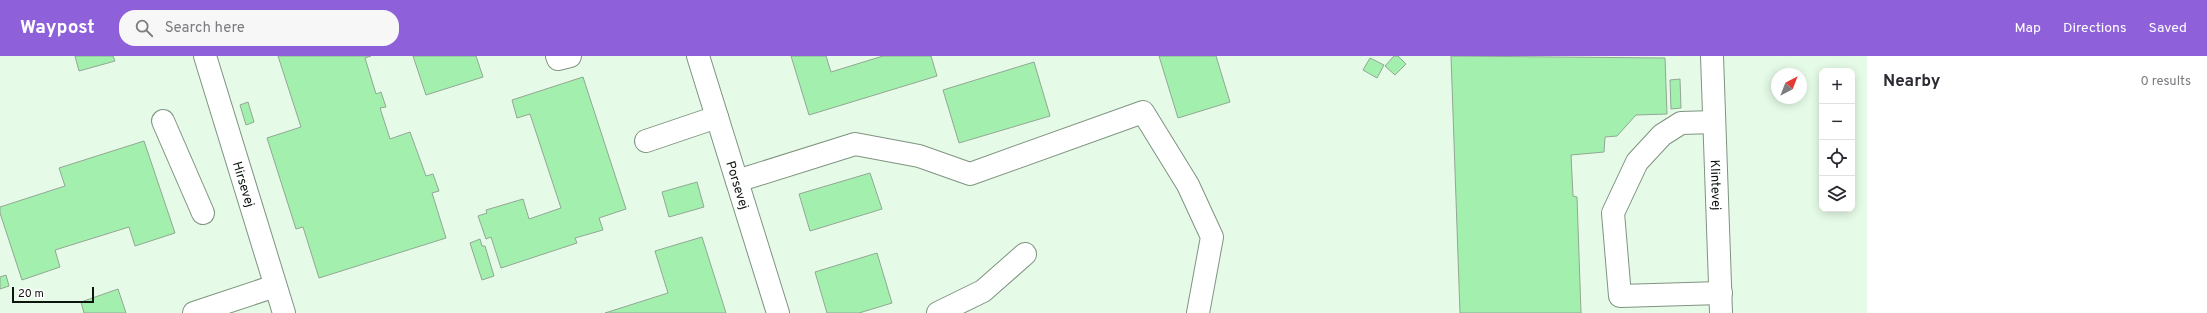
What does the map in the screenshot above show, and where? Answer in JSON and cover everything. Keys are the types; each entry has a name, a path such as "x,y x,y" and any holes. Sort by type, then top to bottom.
{"street":[{"name":"Hirsevej","path":"205,56 284,313"},
{"path":"557,56 558,59 570,56"},
{"name":"Porsevej","path":"698,56 778,313"},
{"name":"Klintevej","path":"1712,56 1721,303"},
{"path":"737,182 855,144 919,156 970,174 1143,112 1188,185 1212,237 1198,313"},
{"path":"646,141 717,116"},
{"path":"163,121 203,214"},
{"path":"1714,122 1681,123 1662,135 1637,162 1613,213 1620,296 1721,303"},
{"path":"938,313 983,291 1025,254"},
{"path":"194,313 228,308 275,286"}],"building":[{"path":"75,56 113,56 115,61 79,71"},
{"path":"278,56 371,56 365,58 376,94 381,92 386,107 380,108 390,139 410,132 426,176 433,174 439,191 432,193 446,238 319,278 303,227 296,229 267,138 301,127"},
{"path":"413,56 476,56 483,77 426,95"},
{"path":"791,56 826,56 831,72 883,56 931,56 937,76 809,115"},
{"path":"1159,56 1216,56 1230,102 1178,118"},
{"path":"1394,56 1398,56 1406,64 1395,75 1385,66"},
{"path":"1451,56 1665,58 1667,114 1636,115 1617,136 1605,137 1604,152 1571,155 1573,196 1577,197 1581,313 1460,313"},
{"path":"1370,58 1384,65 1377,78 1363,70"},
{"path":"1034,62 1050,116 959,143 943,90"},
{"path":"583,77 626,209 599,218 603,230 575,238 577,243 501,268 491,237 486,239 478,216 487,213 486,210 523,199 529,219 561,208 530,114 517,118 512,100"},
{"path":"1680,79 1681,108 1671,109 1670,80"},
{"path":"248,102 254,122 246,125 240,105"},
{"path":"144,141 175,233 135,246 129,227 55,250 60,267 22,280 0,213 0,207 65,186 59,168"},
{"path":"870,173 882,209 810,231 799,194"},
{"path":"697,182 704,207 669,217 662,192"},
{"path":"702,237 726,313 605,313 668,293 655,251"},
{"path":"480,239 482,246 485,246 494,276 482,280 470,243"},
{"path":"877,253 892,303 859,313 827,313 815,272"},
{"path":"6,275 9,286 0,289 0,277"},
{"path":"118,289 126,313 84,313 81,302"}]}
